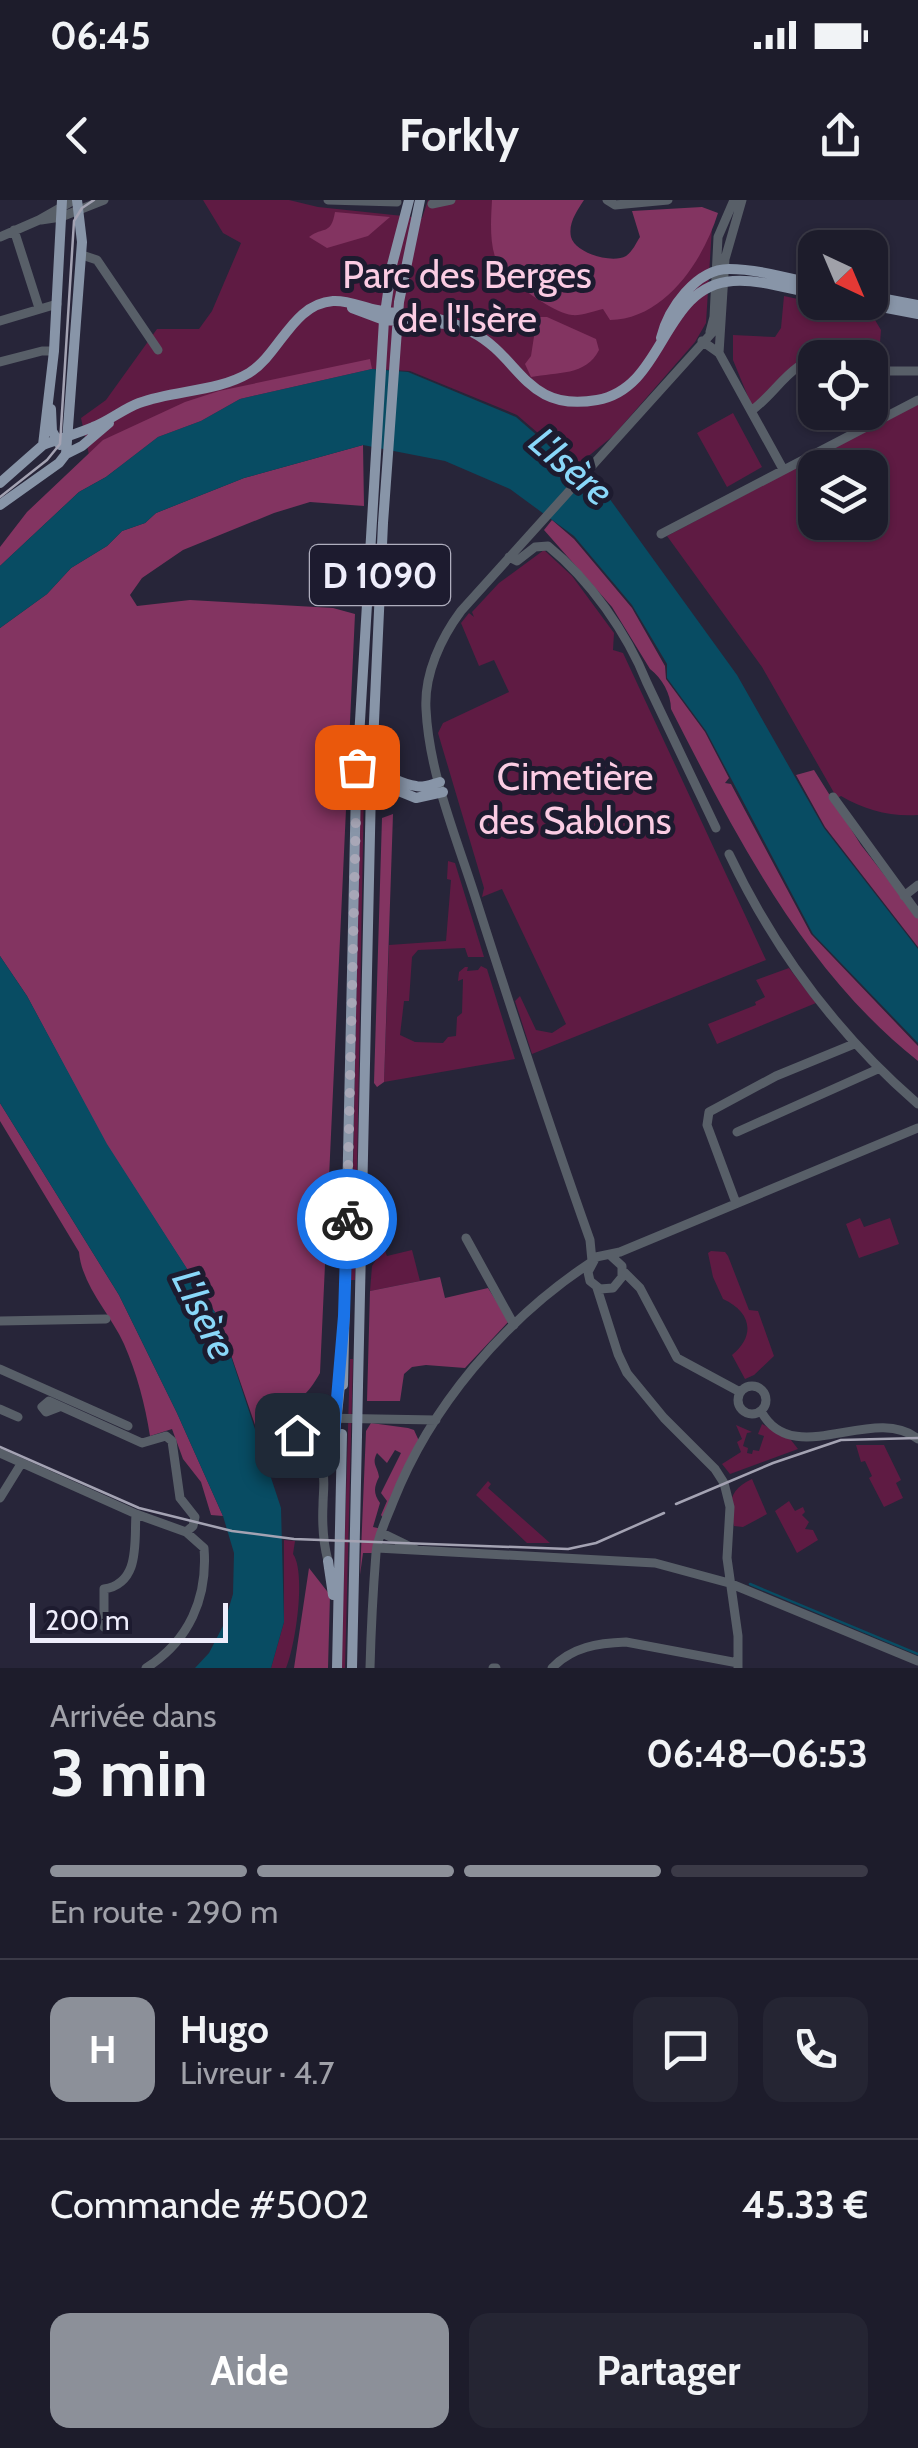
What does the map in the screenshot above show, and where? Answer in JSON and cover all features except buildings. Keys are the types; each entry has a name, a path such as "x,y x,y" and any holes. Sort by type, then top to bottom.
{"main road":[{"name":"D 1090","path":"398,265 420,200"},
{"name":"D 1090","path":"338,1434 360,692 403,201"},
{"path":"66,454 63,438 82,254 76,204"},
{"path":"43,445 54,352 62,208"},
{"path":"660,344 666,319 678,302 692,286 720,270 798,281"},
{"path":"0,483 43,445 139,403 248,374 310,308 338,301 391,316 436,316 474,332 493,347 524,383 552,398 576,402 599,400 620,391 641,374 690,300 720,284 755,283 798,291"},
{"path":"888,299 918,305"},
{"path":"888,308 918,314"},
{"path":"52,375 52,431 63,438"},
{"path":"0,505 82,446 115,416"},
{"name":"D 1090","path":"352,1668 369,781 380,476"},
{"path":"360,692 369,781"},
{"path":"356,788 369,781 396,777 413,786 441,787"},
{"path":"316,1460 338,1434"},
{"path":"337,1668 338,1434"},
{"path":"328,1562 337,1644"}],"street":[{"path":"0,237 62,208 104,200"},
{"path":"328,200 403,201"},
{"path":"432,204 451,200"},
{"path":"608,200 615,205 668,200"},
{"path":"588,1278 590,1240 529,1070 441,787 428,740 426,708 433,666 454,621 719,325 724,314 718,237 739,200"},
{"path":"14,230 39,308"},
{"path":"82,254 97,260 158,350"},
{"path":"706,338 720,284"},
{"path":"0,321 57,304"},
{"path":"719,325 720,353"},
{"path":"706,338 720,353 783,469"},
{"path":"0,362 42,351 54,352"},
{"path":"751,411 766,401 798,366"},
{"path":"888,370 918,371"},
{"path":"660,534 918,400"},
{"path":"509,557 517,561 536,547 548,546 606,612 638,659 716,828"},
{"path":"833,797 918,914"},
{"path":"729,854 773,939 854,1044 918,1104"},
{"path":"904,896 918,885"},
{"path":"736,1204 708,1125 708,1112 776,1076 854,1044"},
{"path":"737,1132 878,1070"},
{"path":"370,1668 371,1605 377,1560 422,1438 514,1325 591,1262 918,1128"},
{"path":"466,1238 514,1325"},
{"path":"590,1240 636,1283 677,1358 740,1392"},
{"path":"608,1323 622,1268 631,1250 645,1241"},
{"path":"555,1665 580,1649 626,1642 738,1665 727,1558 730,1507 722,1479 627,1373 596,1288 581,1276 566,1282"},
{"path":"596,1288 629,1287 642,1295"},
{"path":"0,1321 106,1319"},
{"path":"0,1370 128,1426"},
{"path":"748,1386 759,1388 766,1397 760,1411 751,1414 742,1410 740,1392 748,1386"},
{"path":"59,1407 142,1444 166,1436 172,1441 180,1498 195,1517 186,1532"},
{"path":"0,1409 18,1417"},
{"path":"760,1411 772,1424 801,1438 870,1429 902,1429 918,1438"},
{"path":"402,1419 415,1424 434,1422"},
{"path":"328,1562 322,1529 323,1474 316,1460 297,1444 298,1431 308,1421 434,1422"},
{"path":"384,1534 434,1422"},
{"path":"415,1424 422,1438"},
{"path":"0,1453 186,1532 204,1548 206,1573 201,1600 187,1629 146,1668"},
{"path":"0,1498 21,1464"},
{"path":"104,1627 104,1589 114,1586 135,1559 136,1514"},
{"path":"384,1534 419,1551"},
{"path":"380,1548 624,1559 702,1575 918,1660"},
{"path":"702,1575 714,1574 727,1558"}],"green space":[{"name":"Parc des Berges de l'Isère","path":"203,200 289,200 318,207 422,218 428,200 548,200 576,308 712,227 706,323 695,342 613,436 580,463 567,458 517,415 410,371 372,369 94,478 81,418 106,400 157,329 199,329 212,311 241,243 223,233"},
{"path":"784,296 798,299 798,320 875,320 881,330 880,340 798,340 798,365 751,404 733,360 733,335 775,337 781,328"},
{"path":"918,403 918,815 888,814 841,796 837,798 762,667 667,536 798,467 798,540 888,540 888,450 829,450 867,430 888,430 888,419"},
{"path":"733,413 762,467 727,487 697,433"},
{"name":"Cimetière des Sablons","path":"544,550 572,576 614,633 613,650 623,653 766,960 532,1054 515,1001 520,996 536,1030 552,1033 566,1024 502,889 482,897 484,888 438,733 443,723 509,692 494,660 479,666 461,623 469,613 474,617 472,612 499,583"},
{"path":"364,786 355,1280 351,1280 360,792"},
{"path":"448,861 455,863 484,957 468,957 465,948 418,950 412,957 409,1001 404,1001 400,1035 415,1042 443,1043 456,1036 457,1017 462,1013 463,979 458,981 459,972 465,967 467,971 481,966 487,969 515,1059 384,1082 389,945 446,941 451,880 447,879"},
{"path":"789,968 816,1003 717,1044 708,1024 756,1005 765,997 756,980"},
{"path":"860,1218 864,1227 890,1218 899,1244 859,1258 846,1224"},
{"path":"384,1248 387,1256 412,1250 420,1281 370,1291 372,1266"},
{"path":"708,1253 728,1256 749,1310 758,1311 774,1356 745,1379 732,1355 745,1340 747,1324 739,1310 723,1299 713,1277"},
{"path":"350,1359 345,1668 341,1668"},
{"path":"762,1424 791,1440 798,1449 730,1474 722,1464 741,1452 737,1442 742,1439 736,1425 752,1432 747,1433 743,1446 752,1454 753,1450 759,1451 764,1436 758,1434"},
{"path":"856,1445 884,1445 901,1480 896,1483 903,1498 884,1507"},
{"path":"752,1479 767,1514 743,1527 734,1526 732,1498"},
{"path":"488,1481 488,1488 550,1543 527,1543 476,1495"},
{"path":"789,1501 795,1511 803,1507 802,1515 809,1522 805,1529 813,1530 818,1540 797,1553 775,1511"},
{"path":"284,1540 295,1541 298,1609 286,1668 271,1668 284,1622"}],"shaded area":[{"path":"492,200 584,200 572,222 571,237 586,252 612,259 626,256 640,237 632,211 702,207 718,213 703,250 679,284 648,310 610,320 603,309 579,315 563,313 510,277 497,262 493,247"},
{"path":"335,212 390,217 368,236 327,248 309,237 329,228"},
{"path":"537,317 547,317 596,339 599,350 579,369 531,377 525,364 531,356"},
{"path":"370,359 372,369 240,399 201,421 158,437 106,477 79,492 0,566 0,547 27,512 103,440 185,402 219,391"},
{"path":"363,445 364,506 310,502 274,513 183,550 142,578 130,595 137,606 190,600 333,608 355,614 320,1373 305,1394 283,1406 280,1433 266,1457 218,1317 106,1144 27,996 0,956 0,628 47,594 71,568 107,546 122,531 145,523 156,513 244,478"},
{"path":"552,520 574,539 632,608 665,666 666,679 705,732 729,778 725,783 731,784 811,934 918,1046 918,1061 840,986 776,899 696,757 671,709 665,687 612,607 544,530"},
{"path":"814,770 861,845 918,918 918,947 825,827 796,775"},
{"path":"393,814 384,1082 377,1087 374,1083 382,818"},
{"path":"0,1103 119,1295 223,1516 211,1515 201,1482 183,1459 172,1429 150,1436 140,1389 124,1344 91,1288 79,1252 0,1121"},
{"path":"440,1277 445,1298 488,1288 509,1321 465,1368 412,1367 404,1374 400,1401 367,1401 370,1291"},
{"path":"371,1423 414,1430 419,1441 384,1519 381,1515 387,1501 381,1493 401,1453 395,1450 387,1463 377,1453 375,1457 379,1477 375,1493 380,1503 373,1527 382,1529 373,1553 363,1553 360,1575 366,1431"},
{"path":"309,1568 330,1595 328,1668 294,1668"}],"water":[{"name":"L'Isère","path":"372,369 408,372 516,417 609,498 737,675 824,828 918,949 918,1043 813,934 706,731 667,678 667,664 632,605 574,536 510,489 445,461 363,445 244,478 156,513 145,523 122,531 107,546 71,568 47,594 0,628 0,566 79,492 106,477 158,437 201,421 240,399"},
{"name":"L'Isère","path":"0,956 27,996 107,1144 218,1317 281,1508 284,1622 271,1668 195,1668 209,1653 224,1624 233,1594 234,1553 223,1516 119,1295 0,1103"}],"waterway":[{"path":"750,1584 918,1654"}],"tram line":[{"path":"0,497 47,460 60,444 74,221 82,208 94,200"},
{"path":"676,1504 773,1463 841,1440 918,1438"},
{"path":"0,1447 139,1508 232,1531 294,1539 568,1549 596,1543 664,1513"}],"way so far":[{"path":"347,1219 357,767"}],"route":[{"path":"297,1435 299,1449 316,1460 334,1440 347,1219"}]}
